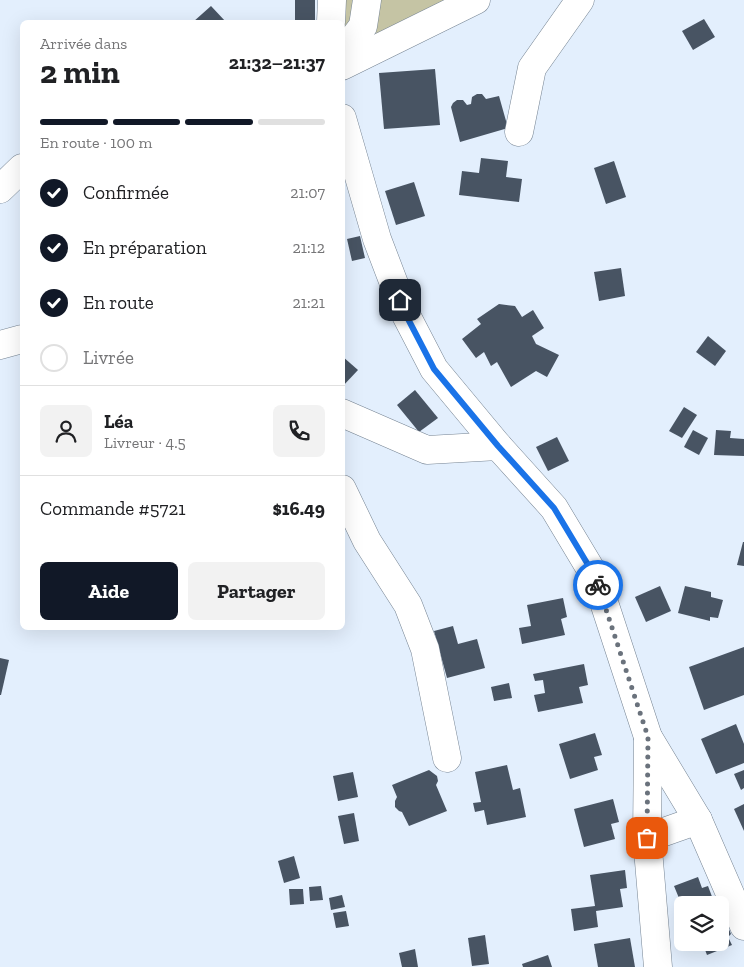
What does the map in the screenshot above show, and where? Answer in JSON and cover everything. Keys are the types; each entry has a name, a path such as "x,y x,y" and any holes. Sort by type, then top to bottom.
{"street":[{"path":"331,20 332,0"},
{"path":"345,50 362,26 367,0"},
{"path":"345,65 476,0"},
{"path":"519,132 532,68 580,0"},
{"path":"345,128 377,239 406,315 434,369 498,446 554,508 596,578 648,737 698,820 744,926"},
{"path":"0,189 20,170"},
{"path":"0,345 20,340"},
{"path":"345,414 427,450 498,446"},
{"path":"345,495 367,540 408,606 415,623 425,649 447,758"},
{"path":"648,737 647,838 658,967"},
{"path":"647,838 698,820"}],"green space":[{"path":"342,0 446,0 378,35 363,26 345,29 345,20 343,20"}],"building":[{"path":"295,0 315,0 315,20 295,20"},
{"path":"211,6 224,20 195,20"},
{"path":"704,19 715,37 693,50 682,31"},
{"path":"435,69 440,125 384,129 379,73"},
{"path":"482,94 486,99 499,96 508,128 460,142 451,107 457,100 463,100 467,105 471,104 472,97"},
{"path":"481,158 508,161 506,177 522,179 519,202 459,195 462,171 479,173"},
{"path":"614,161 626,197 606,204 594,168"},
{"path":"414,182 425,216 396,225 385,191"},
{"path":"360,236 365,258 352,261 347,239"},
{"path":"621,268 625,296 599,301 594,272"},
{"path":"499,304 515,306 522,317 533,310 544,328 532,336 536,344 559,355 547,377 536,371 511,387 497,362 491,366 484,352 476,358 462,339 481,324 477,319"},
{"path":"708,336 726,351 715,366 696,352"},
{"path":"345,359 358,370 345,384"},
{"path":"415,390 438,418 419,432 397,405"},
{"path":"684,407 697,415 682,438 669,431"},
{"path":"693,430 708,438 699,455 684,447"},
{"path":"716,430 731,431 730,438 744,439 744,456 714,455"},
{"path":"557,437 569,461 548,471 536,447"},
{"path":"744,542 744,566 737,565"},
{"path":"660,586 671,611 646,622 635,597"},
{"path":"685,586 711,592 711,597 723,600 718,618 710,617 710,621 678,613"},
{"path":"563,598 567,617 561,619 565,635 522,644 519,628 531,626 527,605"},
{"path":"453,626 458,644 477,639 485,668 447,678 434,631"},
{"path":"744,647 744,695 704,710 689,667"},
{"path":"0,658 9,660 1,695 0,695"},
{"path":"584,664 588,685 579,687 583,703 538,712 534,695 545,693 543,680 535,681 533,674"},
{"path":"509,683 512,698 494,701 491,687"},
{"path":"736,724 744,744 744,763 716,774 701,739"},
{"path":"595,733 602,755 594,757 598,770 570,779 559,744"},
{"path":"507,765 513,790 520,788 526,817 487,825 484,810 475,812 473,803 481,802 475,772"},
{"path":"429,770 437,776 438,781 436,785 447,811 409,826 402,812 395,807 397,797 392,785"},
{"path":"744,770 744,788 741,790 734,774"},
{"path":"353,772 358,797 338,801 333,776"},
{"path":"613,799 619,822 611,824 615,839 584,847 574,809"},
{"path":"744,804 744,831 734,809"},
{"path":"354,813 359,841 344,844 338,816"},
{"path":"294,856 300,878 284,883 278,861"},
{"path":"625,870 627,888 620,889 623,907 596,911 598,927 574,931 571,909 595,906 590,875"},
{"path":"698,877 702,888 708,886 712,896 678,896 674,886"},
{"path":"321,886 323,900 310,901 309,887"},
{"path":"289,889 303,889 304,904 290,905"},
{"path":"342,895 345,907 331,910 329,898"},
{"path":"346,911 349,926 336,928 333,913"},
{"path":"485,935 489,964 472,966 468,938"},
{"path":"630,938 635,967 598,967 594,944"},
{"path":"415,949 418,967 402,967 399,953"},
{"path":"705,951 717,951 707,955"},
{"path":"548,955 552,967 523,967 522,964"}],"way so far":[{"path":"598,585 648,737 647,838"}],"route":[{"path":"400,300 434,369 498,446 554,508 596,578 598,585"}]}
